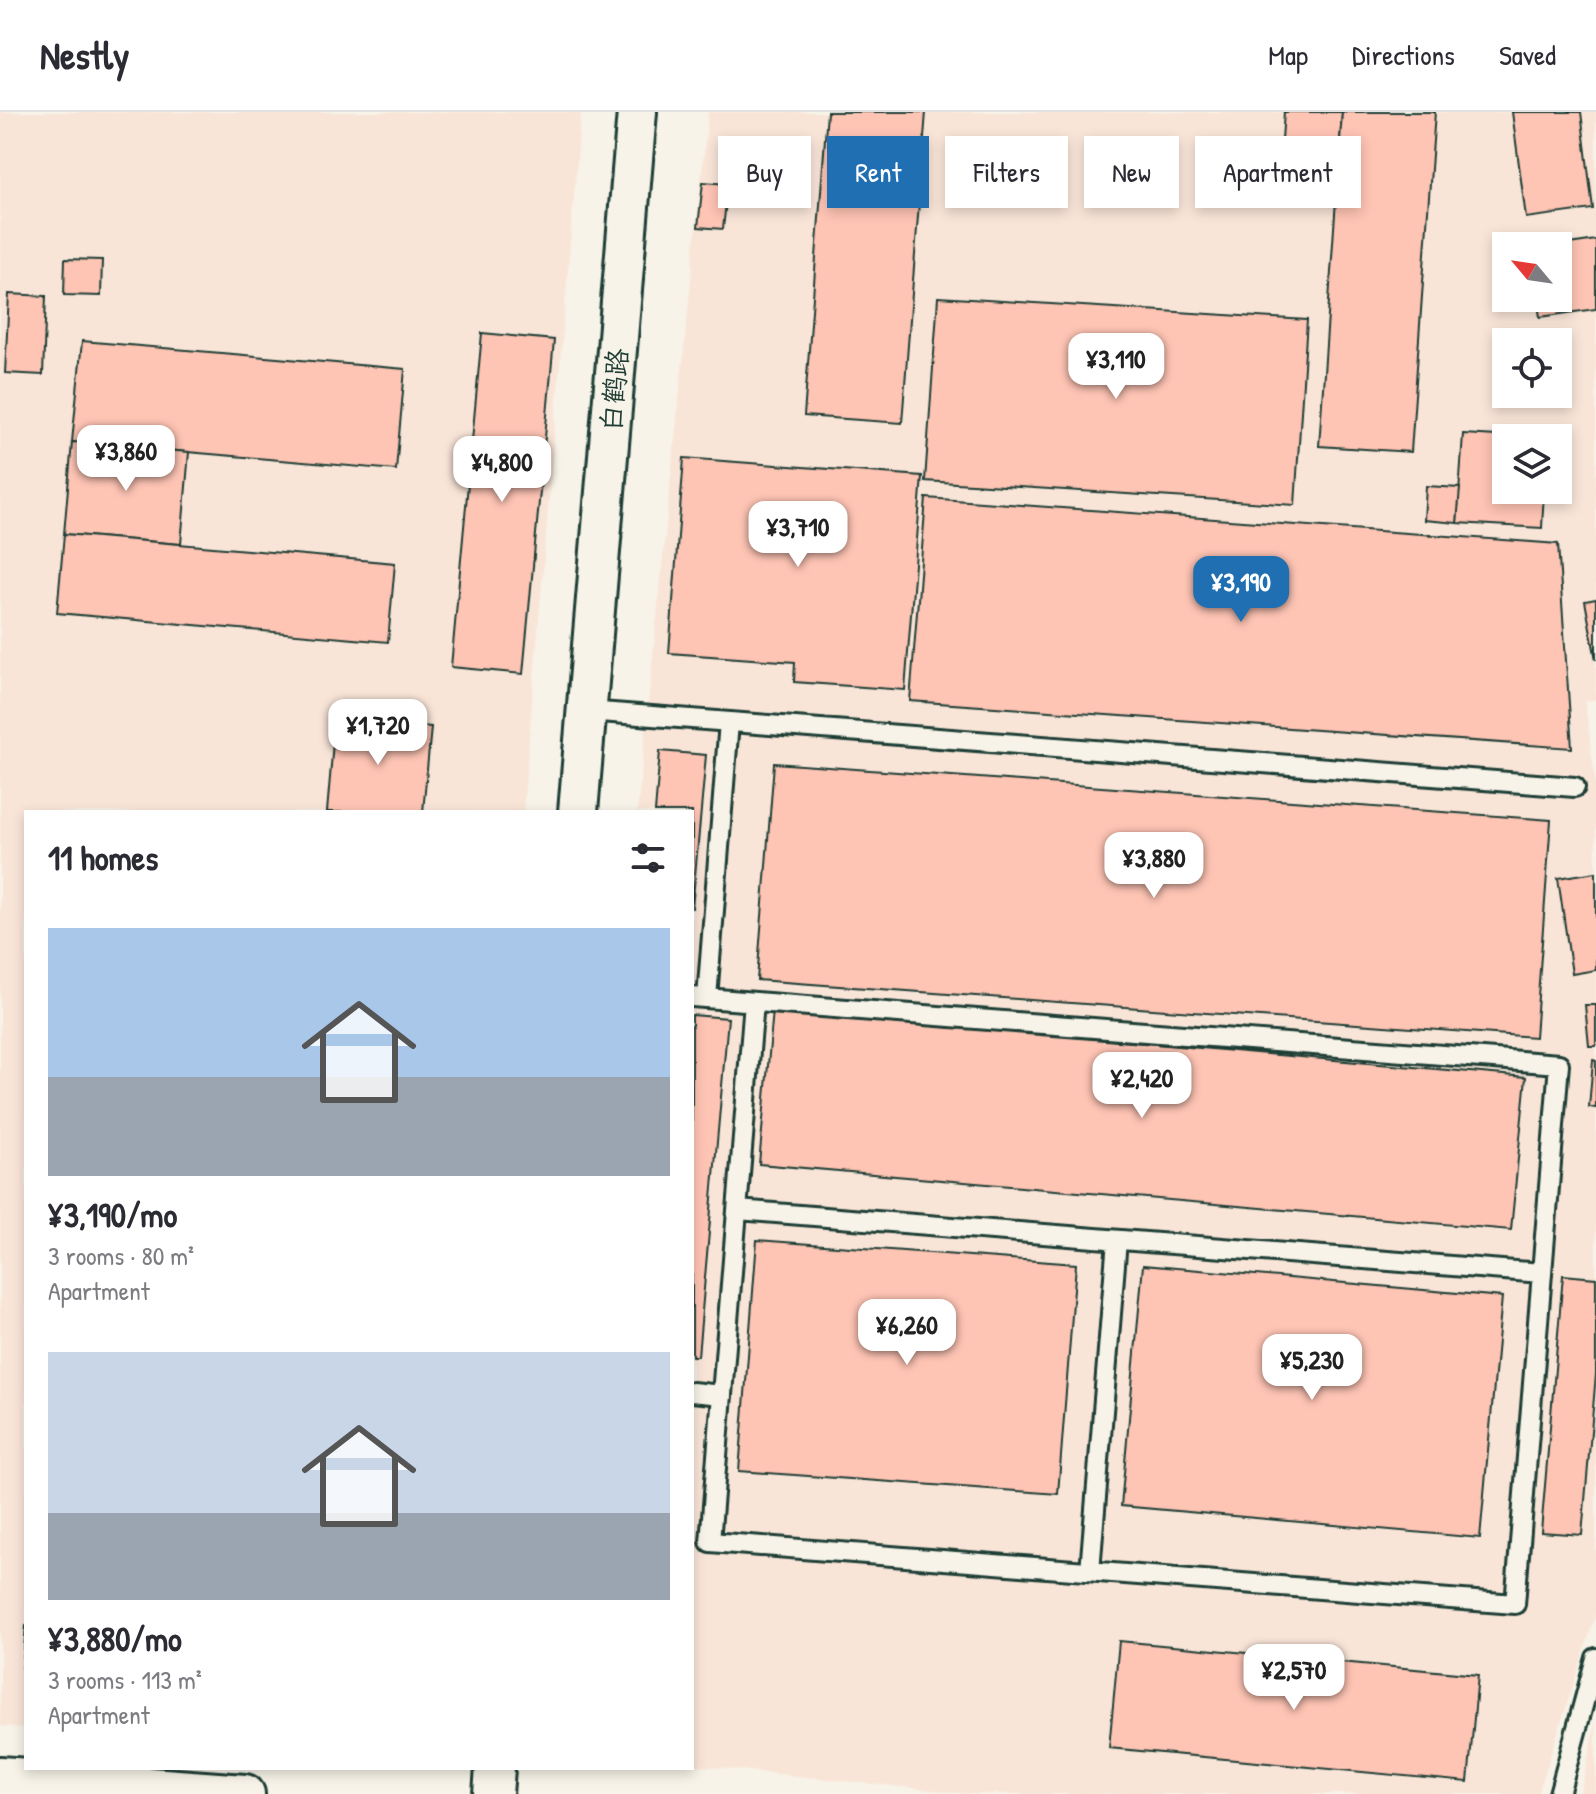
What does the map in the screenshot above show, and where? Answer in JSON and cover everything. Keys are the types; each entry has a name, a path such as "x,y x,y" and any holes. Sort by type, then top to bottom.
{"street":[{"name":"白鹤路","path":"578,810 637,112"},
{"path":"493,1794 495,1770"},
{"path":"0,1776 245,1794"}],"lane":[{"path":"587,711 1575,787"},
{"path":"729,722 699,997 1559,1064 1515,1604 710,1542 754,1002"},
{"path":"737,1210 1542,1273"},
{"path":"1090,1571 1117,1240"},
{"path":"694,1392 722,1395"},
{"path":"1559,1794 1596,1658"}],"shaded area":[{"path":"0,112 581,112 523,810 24,810 24,1728 0,1726"},
{"path":"708,112 1596,112 1596,699 1585,702 1596,785 1596,1614 1538,1794 969,1794 694,1765 694,810 637,810"},
{"path":"1596,1721 1596,1794 1580,1794"}],"building":[{"path":"827,112 926,112 924,136 827,136 827,208 919,208 902,423 804,416"},
{"path":"1284,112 1342,112 1340,136 1282,136"},
{"path":"1342,112 1435,112 1411,452 1319,446 1335,208 1361,208 1361,136 1340,136"},
{"path":"1512,112 1581,112 1593,209 1526,218"},
{"path":"703,182 718,183 718,208 725,208 723,229 698,227"},
{"path":"1596,240 1596,309 1540,317 1539,312 1572,312 1572,244"},
{"path":"65,259 102,260 101,296 64,295"},
{"path":"9,294 46,296 43,375 5,373"},
{"path":"938,297 1307,320 1295,505 925,481"},
{"path":"482,333 554,340 523,674 451,667"},
{"path":"82,341 405,369 396,470 72,442"},
{"path":"1463,434 1492,436 1492,504 1543,504 1542,528 1457,523"},
{"path":"72,442 189,452 181,544 64,534"},
{"path":"684,458 922,476 905,690 794,682 795,662 669,653"},
{"path":"1426,486 1460,488 1457,523 1424,520"},
{"path":"926,498 1558,544 1572,748 910,701"},
{"path":"64,534 395,563 388,642 57,613"},
{"path":"1596,599 1596,660 1585,601"},
{"path":"335,719 431,727 423,810 327,810"},
{"path":"660,751 706,755 694,887 694,810 655,810"},
{"path":"774,763 1551,820 1535,1037 757,980"},
{"path":"1596,872 1596,970 1572,974 1558,878"},
{"path":"1585,1005 1596,1005 1596,1046 1589,1046"},
{"path":"773,1010 1526,1077 1511,1230 759,1164"},
{"path":"694,1015 728,1018 698,1356 694,1356"},
{"path":"1593,1060 1596,1061 1596,1108 1589,1107"},
{"path":"757,1240 1076,1264 1058,1494 739,1471"},
{"path":"1143,1265 1502,1297 1480,1538 1121,1506"},
{"path":"1563,1275 1596,1278 1596,1374 1582,1535 1541,1532"},
{"path":"1119,1641 1478,1675 1468,1782 1109,1748"}]}
